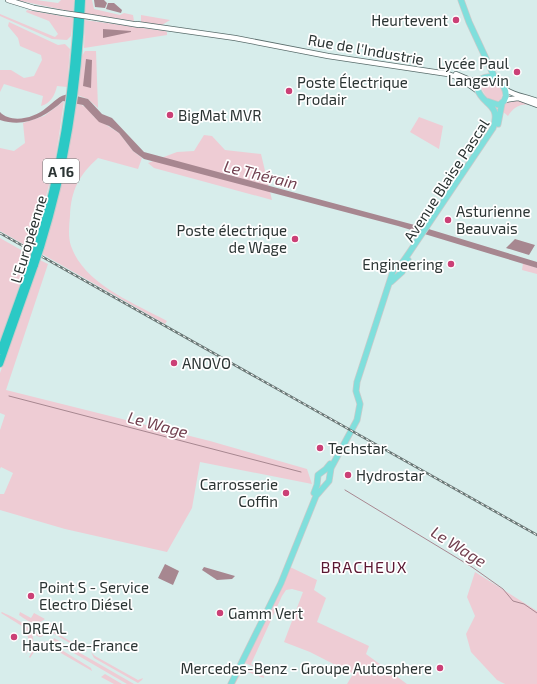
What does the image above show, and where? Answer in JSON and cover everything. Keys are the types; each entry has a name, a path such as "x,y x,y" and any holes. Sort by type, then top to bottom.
{"highway":[{"name":"L'Européenne","path":"73,88 78,0"},
{"name":"L'Européenne","path":"0,364 34,263 56,174 73,88 82,0"},
{"name":"L'Européenne","path":"0,351 34,263"}],"main road":[{"path":"459,0 465,21 486,64 482,78 478,85 478,91"},
{"path":"459,0 491,72 505,89"},
{"path":"482,78 491,77 497,80"},
{"name":"Avenue Blaise Pascal","path":"429,226 496,128 505,89"},
{"name":"Avenue Blaise Pascal","path":"326,473 359,408 356,384 386,292 396,273 402,272 401,267 492,130 496,114 493,108 478,91"},
{"name":"Avenue Blaise Pascal","path":"487,101 496,105 503,102"},
{"path":"231,684 271,604 318,481 318,475 326,473 330,480 317,494 299,533"},
{"path":"318,481 325,484"},
{"path":"227,684 277,586 290,557"}],"street":[{"name":"Rue de l'Industrie","path":"10,0 37,8 63,13 172,28 450,75 474,86 478,91"},
{"name":"Rue de l'Industrie","path":"293,49 447,72 472,80 482,78"},
{"path":"505,89 511,93 523,95 537,101"},
{"name":"Avenue Blaise Pascal","path":"503,102 518,98 537,105"}],"shaded area":[{"path":"16,0 36,0 58,3 61,0 74,0 73,12"},
{"path":"86,0 92,0 94,9 120,15 124,13 133,15 134,21 85,14"},
{"path":"94,0 104,0 107,3 105,8 95,7"},
{"path":"108,3 114,3 122,10 121,13 106,9"},
{"path":"27,10 73,18 71,36 67,40 52,39 0,16 0,14 55,37 58,34 49,21 26,12"},
{"path":"141,15 170,20 162,25 141,23"},
{"path":"85,20 165,31 167,32 167,35 84,48"},
{"path":"9,22 58,45 65,44 70,49 67,87 57,86 52,98 44,105 41,106 43,96 4,84 0,92 0,70 11,70 24,78 34,76 42,60 41,55 20,46 18,38 8,26"},
{"path":"103,29 131,31 131,32 103,38"},
{"path":"85,51 96,51 98,108 88,99 77,95 82,56"},
{"path":"86,59 92,60 91,88 83,86"},
{"path":"485,80 494,81 500,87 503,91 501,100 494,102 487,98 481,88"},
{"path":"69,94 88,99 102,114 112,118 144,152 422,227 537,262 537,268 398,226 144,159 133,151 119,133 109,126 99,122 83,105 63,101 49,112 34,120 18,123 0,120 0,112 5,116 16,119 36,115 59,97"},
{"path":"515,99 531,105 518,106 508,116 502,111 503,108 506,103"},
{"path":"64,101 55,162 32,249 0,231 0,148 14,151 25,143 23,123 44,116"},
{"path":"77,102 88,109 94,117 119,133 133,151 142,158 138,169 98,158 91,164 77,184 72,198 69,228 69,239 71,246 87,271 98,282 167,321 165,324 42,254 65,171"},
{"path":"419,117 443,126 439,149 410,132"},
{"path":"204,135 212,136 225,150 261,154 272,200 154,168 148,163 177,152 194,151"},
{"path":"0,238 30,255 0,341"},
{"path":"515,239 535,245 529,255 506,248"},
{"path":"40,260 48,264 6,390 210,441 307,469 312,484 200,462 192,508 167,552 65,529 0,510 0,494 4,494 13,473 1,467 0,469 0,430 5,415 0,413 0,373"},
{"path":"523,263 537,268 537,274 522,270"},
{"path":"165,564 179,571 173,585 158,578"},
{"path":"204,567 235,576 232,579 217,580 202,570"},
{"path":"290,567 317,580 314,590 326,598 317,622 369,646 366,654 407,684 347,684 353,674 310,652 284,642 303,592 292,589 286,590 282,596 251,664 257,668 245,663"},
{"path":"475,572 537,611 537,684 505,684 497,680 471,652 466,634 475,616 467,597"},
{"path":"2,612 17,619 31,631 33,642 25,656 30,644 25,628 1,613"},
{"path":"20,612 31,618 34,613 45,619 35,623 19,615"},
{"path":"48,622 51,623 53,631 87,651 85,652 51,632 48,629"},
{"path":"38,627 42,627 45,632 42,637 38,637 35,634 35,630"},
{"path":"54,638 134,684 127,684 53,641"},
{"path":"47,641 91,668 92,671 47,645 36,649 30,658 29,657 36,645"},
{"path":"91,652 95,656 138,680 143,678 142,680 138,683 94,658"},
{"path":"244,668 264,676 264,678 245,671 242,672 235,684 233,684 239,671"},
{"path":"105,674 122,684 114,684 101,677"}],"waterway":[{"name":"Le Wage","path":"9,396 301,472"},
{"name":"Le Wage","path":"345,490 472,567 503,589 513,601 524,604 537,613"}],"railway":[{"path":"0,233 537,535"}],"place":[{"name":"Heurtevent","path":"456,20"},
{"name":"Lycée Paul Langevin","path":"517,72"},
{"name":"Poste Électrique Prodair","path":"289,91"},
{"name":"BigMat MVR","path":"170,115"},
{"name":"Asturienne Beauvais","path":"448,220"},
{"name":"Poste électrique de Wage","path":"295,239"},
{"name":"Engineering","path":"451,264"},
{"name":"ANOVO","path":"174,363"},
{"name":"Techstar","path":"320,448"},
{"name":"Hydrostar","path":"348,475"},
{"name":"Carrosserie Coffin","path":"286,493"},
{"name":"Point S - Service Electro Diésel","path":"31,596"},
{"name":"Gamm Vert","path":"220,613"},
{"name":"DREAL Hauts-de-France","path":"14,637"},
{"name":"Mercedes-Benz - Groupe Autosphere","path":"440,668"}],"district":[{"name":"BRACHEUX","path":"364,566"}],"water label":[{"name":"Le Thérain","path":"261,174"}]}
